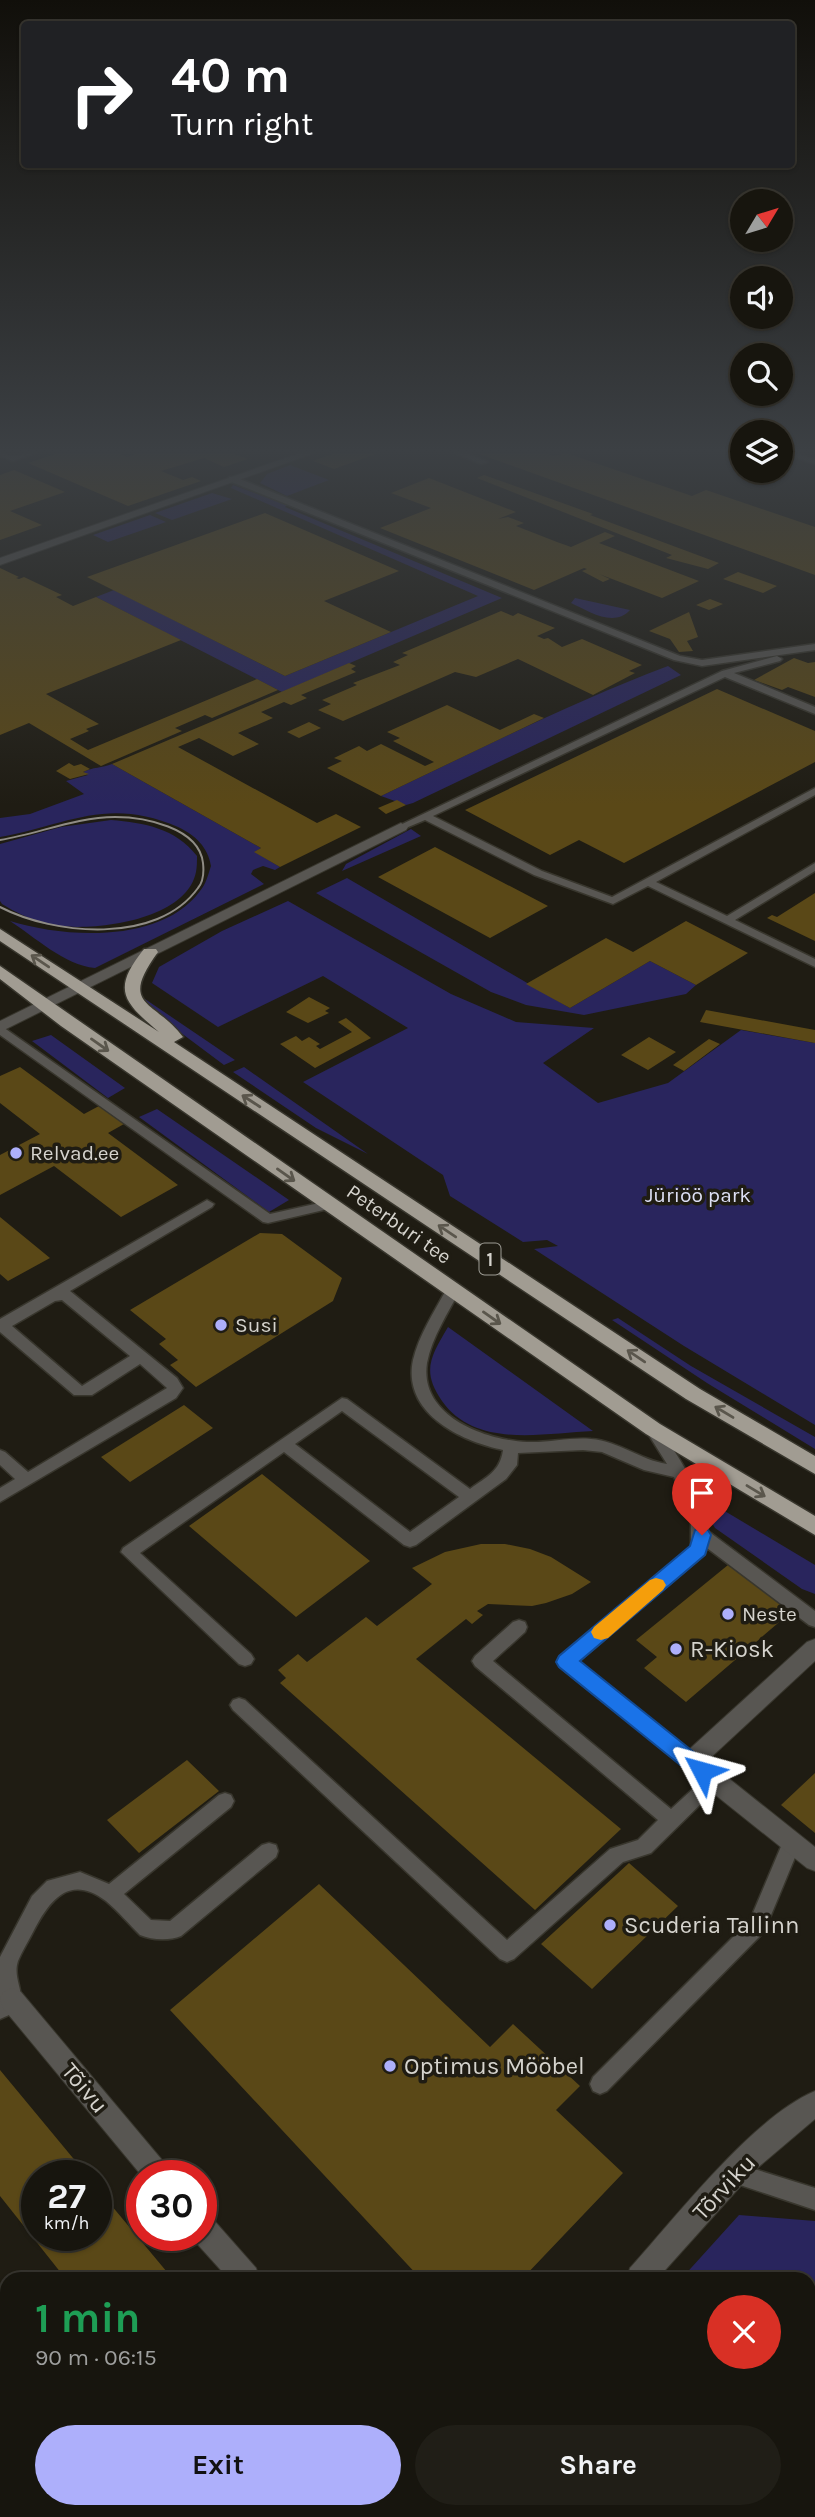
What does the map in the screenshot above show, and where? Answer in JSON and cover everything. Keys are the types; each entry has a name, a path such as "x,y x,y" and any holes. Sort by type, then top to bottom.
{"highway":[{"name":"Peterburi tee","path":"0,934 693,1394 815,1466"},
{"path":"150,952 133,976 131,992 135,1004 169,1032 215,1077"},
{"name":"Peterburi tee","path":"0,971 44,1005 328,1205 653,1429 815,1527"}],"street":[{"path":"0,1028 401,828"},
{"path":"815,1648 691,1762 815,1861"},
{"name":"Tõivu","path":"6,2005 145,2160"},
{"name":"Tõrviku","path":"645,2272 735,2174 792,2118 815,2104"},
{"path":"217,2245 241,2272"}],"lane":[{"path":"459,570 677,658 702,663 815,647"},
{"path":"401,828 725,673 771,660 815,655"},
{"path":"725,673 815,711"},
{"path":"426,816 538,873 613,901 815,791"},
{"path":"726,921 815,866"},
{"path":"648,882 815,963"},
{"path":"0,1028 268,1219 328,1205"},
{"path":"140,1357 87,1391 79,1391 1,1325 207,1204"},
{"path":"453,1290 421,1359 419,1375 422,1391 436,1410 457,1429 475,1438 511,1447 572,1443 603,1446 645,1464 677,1471"},
{"path":"0,1496 171,1394 175,1388 172,1382 65,1295 52,1296"},
{"path":"245,1658 129,1552 342,1403 470,1497"},
{"path":"653,1429 694,1500 702,1535 699,1550 566,1662 691,1762"},
{"path":"284,1444 410,1541 500,1475 509,1465 511,1447"},
{"path":"0,1456 26,1480"},
{"path":"702,1535 815,1620"},
{"path":"519,1627 481,1661 671,1820"},
{"path":"239,1705 507,1954 617,1855 644,1847 714,1780"},
{"path":"111,1894 225,1801"},
{"path":"600,2084 757,1926 792,1843"},
{"path":"6,2005 7,1963 39,1902 54,1886 80,1880 111,1894 147,1930 174,1930 269,1851"},
{"path":"735,2174 815,2199"}],"green space":[{"path":"420,570 436,570 502,598 282,692 96,597 114,590 285,676 478,596"},
{"path":"575,598 630,610 624,615 609,618 571,603"},
{"path":"668,666 681,675 413,803 406,805 381,796 559,712"},
{"path":"112,764 261,848 255,852 280,867 275,870 263,866 253,870 251,874 264,884 95,968 83,966 61,956 10,921 32,927 84,933 137,928 162,920 183,908 204,885 211,866 204,847 178,827 153,818 130,814 88,816 0,837 0,818 30,814 84,794 66,781 88,775 83,772 87,770"},
{"path":"111,820 136,823 169,833 197,856 196,872 188,889 173,903 130,921 82,927 42,923 2,904 0,844 61,827"},
{"path":"411,829 421,836 342,871 346,864"},
{"path":"347,878 570,1008 650,961 696,985 686,994 584,1015 526,1005 491,992 316,893"},
{"name":"Jüriöö park","path":"288,901 451,994 516,1022 594,1028 543,1063 598,1103 668,1083 741,1030 815,1043 815,1425 684,1346 534,1249 558,1246 547,1240 523,1242 450,1196 443,1175 303,1082 408,1028 323,976 218,1027 152,983 159,967 222,931"},
{"path":"145,999 235,1060 224,1065 149,1009 142,1000"},
{"path":"51,1035 125,1088 108,1098 32,1041"},
{"path":"244,1067 368,1154 316,1128 233,1072"},
{"path":"157,1109 289,1200 269,1212 139,1117"},
{"path":"618,1318 691,1366 815,1437 815,1449 707,1383 612,1320"},
{"path":"448,1327 593,1431 512,1435 473,1426 456,1416 442,1401 430,1372 433,1355"},
{"path":"704,1502 713,1504 815,1565 815,1594 802,1589 715,1528 704,1510"},
{"path":"739,2215 815,2221 815,2272 687,2272"}],"building":[{"path":"0,570 5,570 19,579 24,577 62,595 56,597 73,606 96,597 181,640 46,694 99,724 70,739 88,750 257,679 278,690 212,718 205,715 175,728 182,731 101,766 29,723 0,735"},
{"path":"105,570 399,571 324,601 391,632 285,676 87,577"},
{"path":"485,570 578,570 534,590"},
{"path":"671,570 699,581 662,598 599,574 610,579 603,582 582,571"},
{"path":"738,572 777,586 763,593 723,579"},
{"path":"710,599 723,604 709,610 696,605"},
{"path":"501,611 513,616 518,613 555,628 537,636 548,638 562,647 582,639 642,665 629,671 635,673 593,695 518,659 476,677 455,672 343,721 318,710 331,704 322,700 357,685 353,683 400,665 393,662 408,655 402,653"},
{"path":"689,612 698,637 687,641 693,651 679,652 670,639 649,631"},
{"path":"794,658 808,663 815,662 815,697 788,687 782,690 754,680"},
{"path":"349,663 356,666 351,669 356,672 301,695 307,698 291,705 284,702 261,712 273,718 238,733 259,744 233,756 199,738 178,747 317,823 336,814 361,827 280,867 254,852 261,848 112,764"},
{"path":"717,689 815,731 815,762 624,863 579,840 550,855 465,810"},
{"path":"447,705 500,730 534,714 544,718 381,796 327,768 342,761 334,758 359,746 367,751 381,744 425,766 434,762 393,741 400,738 387,732"},
{"path":"309,722 321,728 299,738 287,732"},
{"path":"69,763 74,766 81,764 90,769 83,772 89,774 70,779 56,771"},
{"path":"397,800 406,805 386,814 378,808"},
{"path":"435,847 548,906 490,938 378,877"},
{"path":"815,893 815,941 767,918 772,915 777,917"},
{"path":"686,921 748,953 696,985 650,961 570,1008 526,984 606,938 633,952"},
{"path":"309,997 330,1008 325,1011 329,1013 308,1023 286,1012"},
{"path":"706,1010 815,1030 815,1043 700,1022"},
{"path":"346,1018 371,1038 315,1068 280,1044 296,1036 302,1041 309,1037 320,1044 316,1046 320,1049 352,1032 338,1022"},
{"path":"649,1037 676,1052 648,1070 621,1055"},
{"path":"709,1039 720,1044 684,1071 673,1065"},
{"path":"20,1067 84,1114 99,1106 124,1124 108,1133 178,1185 121,1217 54,1166 0,1195 0,1155 40,1134 0,1103 0,1076"},
{"path":"0,1217 50,1258 8,1281 0,1274"},
{"name":"Susi","path":"260,1233 282,1234 342,1278 333,1301 196,1387 170,1365 178,1360 159,1344 166,1339 130,1310"},
{"path":"184,1405 213,1428 130,1482 101,1457"},
{"path":"262,1474 370,1561 296,1617 189,1526"},
{"path":"481,1544 505,1544 530,1549 551,1557 591,1582 572,1594 532,1606 488,1604 477,1611 483,1615 472,1624 466,1619 416,1659 621,1829 535,1910 280,1683 286,1678 278,1670 298,1654 307,1662 366,1617 377,1626 432,1584 412,1568 445,1552"},
{"name":"Neste","path":"728,1565 791,1612 686,1702 644,1668 657,1657 636,1640"},
{"path":"187,1760 219,1791 139,1853 107,1820"},
{"path":"815,1773 815,1833 781,1805"},
{"name":"Scuderia Tallinn","path":"629,1863 678,1906 592,1989 541,1944"},
{"name":"Optimus Mööbel","path":"319,1884 490,2047 513,2024 580,2086 556,2110 623,2173 529,2272 414,2272 170,2010"},
{"path":"0,2070 75,2160 21,2160 21,2222 0,2196"},
{"path":"112,2206 126,2223 126,2251 149,2251 167,2272 60,2272 44,2251 112,2251"}],"tram line":[{"path":"0,840 86,820 115,817 140,819 168,826 181,833 199,851 203,863 200,885 180,906 157,919 132,926 104,929 48,924 0,907"}],"slow traffic":[{"path":"601,1632 656,1585"}],"place":[{"name":"Relvad.ee","path":"16,1153"},
{"name":"Susi","path":"221,1325"},
{"name":"Neste","path":"728,1614"},
{"name":"R-Kiosk","path":"676,1649"},
{"name":"Scuderia Tallinn","path":"610,1925"},
{"name":"Optimus Mööbel","path":"390,2066"}],"route":[{"path":"702,1535 699,1550 566,1662 702,1771"}]}
